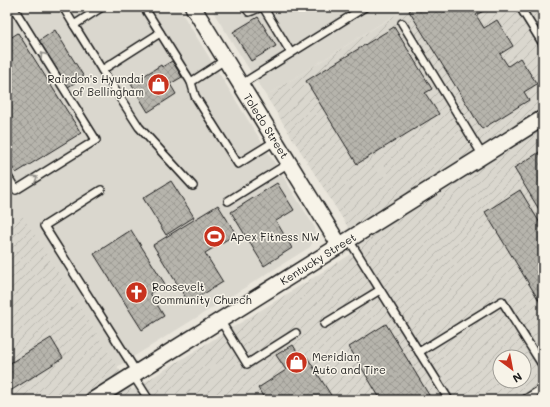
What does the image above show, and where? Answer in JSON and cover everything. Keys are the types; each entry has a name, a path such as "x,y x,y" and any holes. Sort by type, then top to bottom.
{"street":[{"name":"Toledo Street","path":"193,7 289,163 344,243"},
{"name":"Kentucky Street","path":"93,400 543,118"}],"lane":[{"path":"7,175 16,190 96,140 13,7"},
{"path":"63,7 139,127 193,186"},
{"path":"74,25 102,7"},
{"path":"144,7 191,82 195,96 238,164 275,141"},
{"path":"245,7 249,12 262,7 291,53"},
{"path":"240,85 365,7"},
{"path":"520,7 543,44"},
{"path":"402,23 483,156"},
{"path":"102,70 160,33"},
{"path":"191,82 225,60"},
{"path":"228,201 289,163"},
{"path":"101,190 44,226 135,374 149,400"},
{"path":"344,243 380,290 449,400"},
{"path":"324,324 380,290"},
{"path":"419,352 502,301 543,366"},
{"path":"220,320 247,364 296,333"},
{"path":"524,400 543,388"}],"shaded area":[{"path":"36,7 178,7 315,228 315,238 310,247 117,367 22,216 7,224 7,25"},
{"path":"210,7 543,7 404,9 266,96"},
{"path":"408,7 543,7 543,400 7,400 7,224 22,215 132,390 361,248 266,96"}],"building":[{"path":"416,7 489,7 476,15 484,28 497,20 513,46 500,54 508,66 520,58 537,84 524,92 529,100 482,129 409,11"},
{"path":"258,17 276,46 251,61 233,32"},
{"path":"394,27 432,89 425,93 439,114 357,164 306,81"},
{"path":"55,30 84,77 68,87 39,41"},
{"path":"18,33 81,133 16,173 7,159 7,40"},
{"path":"172,61 182,77 170,84 176,94 148,112 131,84 161,65 162,67"},
{"path":"543,150 543,216 514,168"},
{"path":"171,181 194,217 166,235 143,198"},
{"path":"277,183 294,210 276,221 292,248 264,266 231,212"},
{"path":"520,190 543,228 543,307 485,212"},
{"path":"218,205 236,234 205,253 223,282 189,303 153,245"},
{"path":"131,230 165,284 150,293 164,316 142,330 94,254"},
{"path":"386,324 432,400 381,400 349,347"},
{"path":"51,338 63,358 7,393 7,365"},
{"path":"293,345 302,360 307,357 334,400 265,400 258,388 286,370 276,355"}],"place":[{"name":"Rairdon's Hyundai of Bellingham","path":"159,85"},
{"name":"Apex Fitness NW","path":"215,237"},
{"name":"Roosevelt Community Church","path":"136,293"},
{"name":"Meridian Auto and Tire","path":"296,363"}]}
